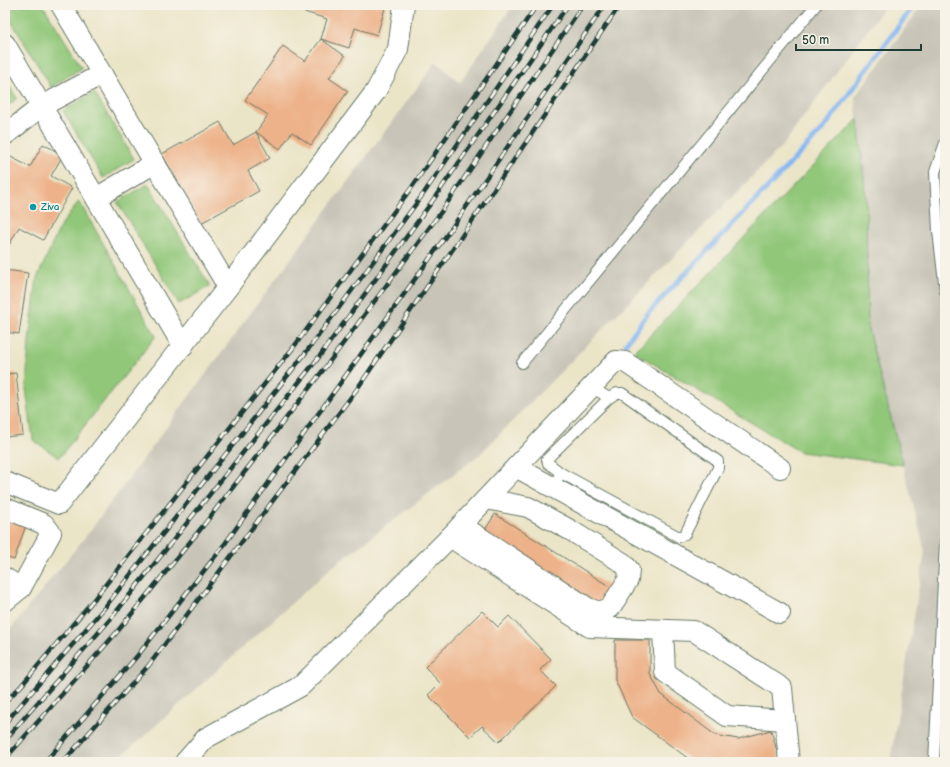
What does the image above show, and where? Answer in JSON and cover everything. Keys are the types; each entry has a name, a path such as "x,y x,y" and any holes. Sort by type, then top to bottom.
{"street":[{"path":"61,5 228,287"},
{"path":"5,482 59,504 228,287 376,91 398,50 404,5"},
{"path":"5,44 182,346"},
{"path":"5,135 42,106 102,74"},
{"path":"96,198 155,163"},
{"path":"185,762 206,738 301,686 462,532 493,500 516,467 616,362 625,362 780,468"},
{"path":"516,467 557,480 654,534 780,613"},
{"path":"462,532 588,608 599,612 610,608 628,580 629,570 623,564 548,517 528,507 493,500"},
{"path":"5,508 44,524 51,533 13,583 5,601"},
{"path":"462,532 590,627 694,631 782,688 789,762"},
{"path":"663,630 664,672 727,716 785,720"}],"lane":[{"path":"522,363 816,5"},
{"path":"945,143 935,172 938,231 945,291"},
{"path":"592,388 609,398"},
{"path":"557,480 548,463 548,459 609,398 617,393 622,393 718,461 718,468 685,534 679,537 654,534"},
{"path":"934,762 945,542"}],"shaded area":[{"path":"513,5 886,5 783,145 480,454 331,568 115,762 5,762 5,636 90,531 436,62 460,83"},
{"path":"922,5 945,5 945,762 890,762 925,551 868,329 866,198 855,97"}],"green space":[{"path":"5,5 43,5 82,68 51,87 5,11"},
{"path":"5,80 17,98 5,109"},
{"path":"94,92 134,159 103,178 63,111"},
{"path":"858,119 866,198 868,329 903,465 800,452 634,352"},
{"path":"148,184 210,286 179,304 117,202"},
{"path":"79,201 156,336 59,458 33,440 26,389 29,341 37,278 61,225"}],"building":[{"path":"303,5 386,5 377,35 355,28 349,48 321,39 327,19 301,11"},
{"path":"321,39 345,56 329,78 348,91 311,145 292,132 280,149 256,132 268,115 245,100 283,46 305,61"},
{"path":"220,122 233,145 256,132 270,158 248,171 259,191 201,223 162,154"},
{"name":"Ziva","path":"43,144 63,155 51,176 72,188 43,240 19,227 8,247 5,259 5,158 7,155 30,167"},
{"path":"5,270 28,273 19,334 5,332"},
{"path":"16,373 23,435 5,437 5,374"},
{"path":"495,514 612,588 600,608 483,533"},
{"path":"5,518 26,525 14,560 5,557"},
{"path":"482,611 498,627 509,616 551,659 540,670 556,686 499,742 482,726 470,737 428,695 440,683 425,667"},
{"path":"615,640 650,640 650,674 661,694 715,735 738,739 771,730 780,762 693,762 632,717 615,680"}],"waterway":[{"path":"626,343 649,312 824,128 914,5"}],"railway":[{"path":"5,702 21,686 95,598 293,348 412,187 537,5"},
{"path":"5,723 105,607 307,351 424,193 553,5"},
{"path":"5,740 113,616 319,357 431,203 568,5"},
{"path":"5,759 117,632 203,526 324,369 441,212 583,5"},
{"path":"45,762 138,655 224,545 453,226 605,5"},
{"path":"63,762 149,665 357,389 620,5"}],"place":[{"name":"Ziva","path":"33,207"}]}
